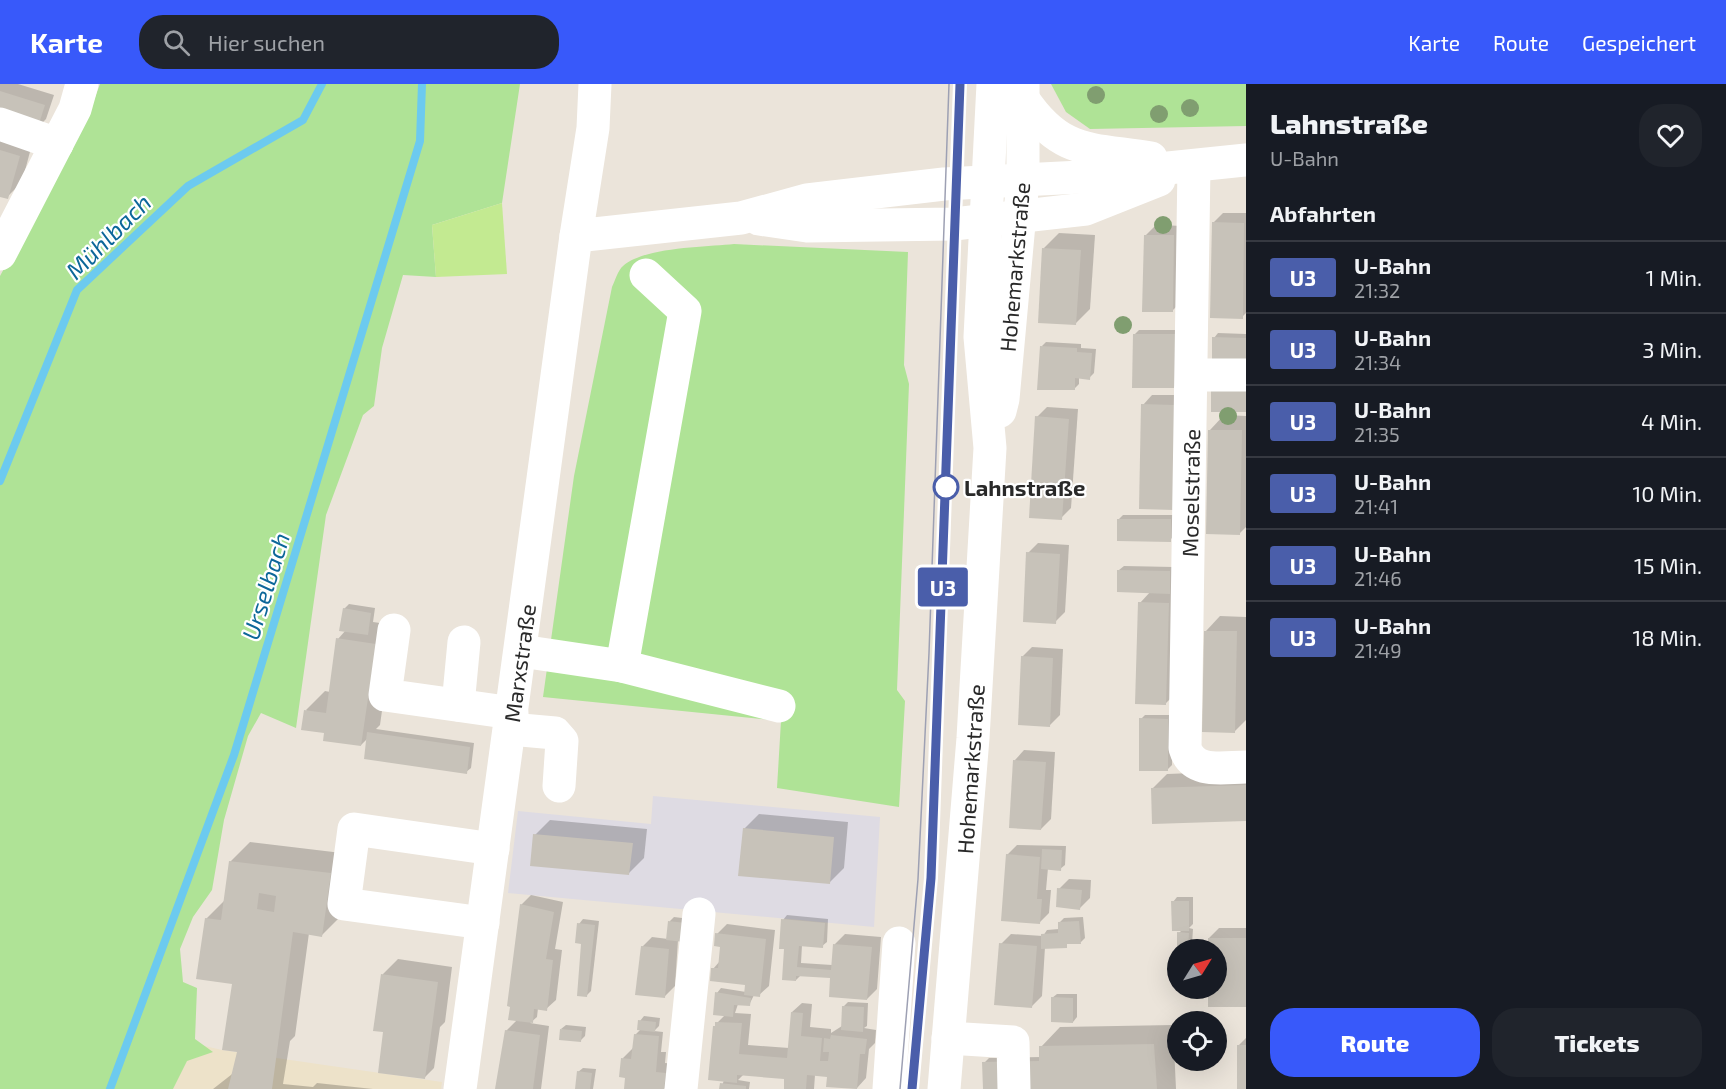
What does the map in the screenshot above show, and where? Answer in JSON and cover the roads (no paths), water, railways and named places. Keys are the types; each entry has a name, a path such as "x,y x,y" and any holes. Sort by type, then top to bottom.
{"street":[{"path":"0,254 75,109 82,84"},
{"name":"Marxstraße","path":"460,1089 576,237 593,128 595,84"},
{"name":"Hohemarkstraße","path":"944,1089 973,738 990,448 980,337 993,84"},
{"path":"1023,92 1040,123 1057,137 1077,146 1194,166"},
{"name":"Hohemarkstraße","path":"990,448 1003,399 1020,216 1023,180 1023,92"},
{"path":"0,124 57,144"},
{"path":"576,237 741,218 807,200 944,184 1023,180 1246,160"},
{"path":"741,218 807,226 942,224 1086,209 1194,166"},
{"name":"Moselstraße","path":"1194,166 1185,748 1188,758 1196,765 1206,768 1246,767"},
{"path":"622,666 685,311 646,275"},
{"path":"1192,375 1246,375"},
{"path":"394,630 385,695 458,705 555,733 562,741 559,786"},
{"path":"458,705 464,642"},
{"path":"520,651 622,666 779,706"},
{"path":"483,923 344,904 354,829 493,849"},
{"path":"681,1089 699,914"},
{"path":"889,1089 898,943"},
{"path":"948,1038 1013,1042 1014,1089"}],"waterway":[{"name":"Mühlbach","path":"0,481 77,290 188,186 303,120 322,84"},
{"name":"Urselbach","path":"110,1089 234,755 420,141 422,84"}],"tram line":[{"path":"900,1089 918,879 929,653 949,84"},
{"path":"912,1089 931,878 960,84"}],"metro line":[{"name":"U3","path":"912,1089 931,878 960,84"}],"place":[{"name":"Lahnstraße","path":"946,487"}]}
